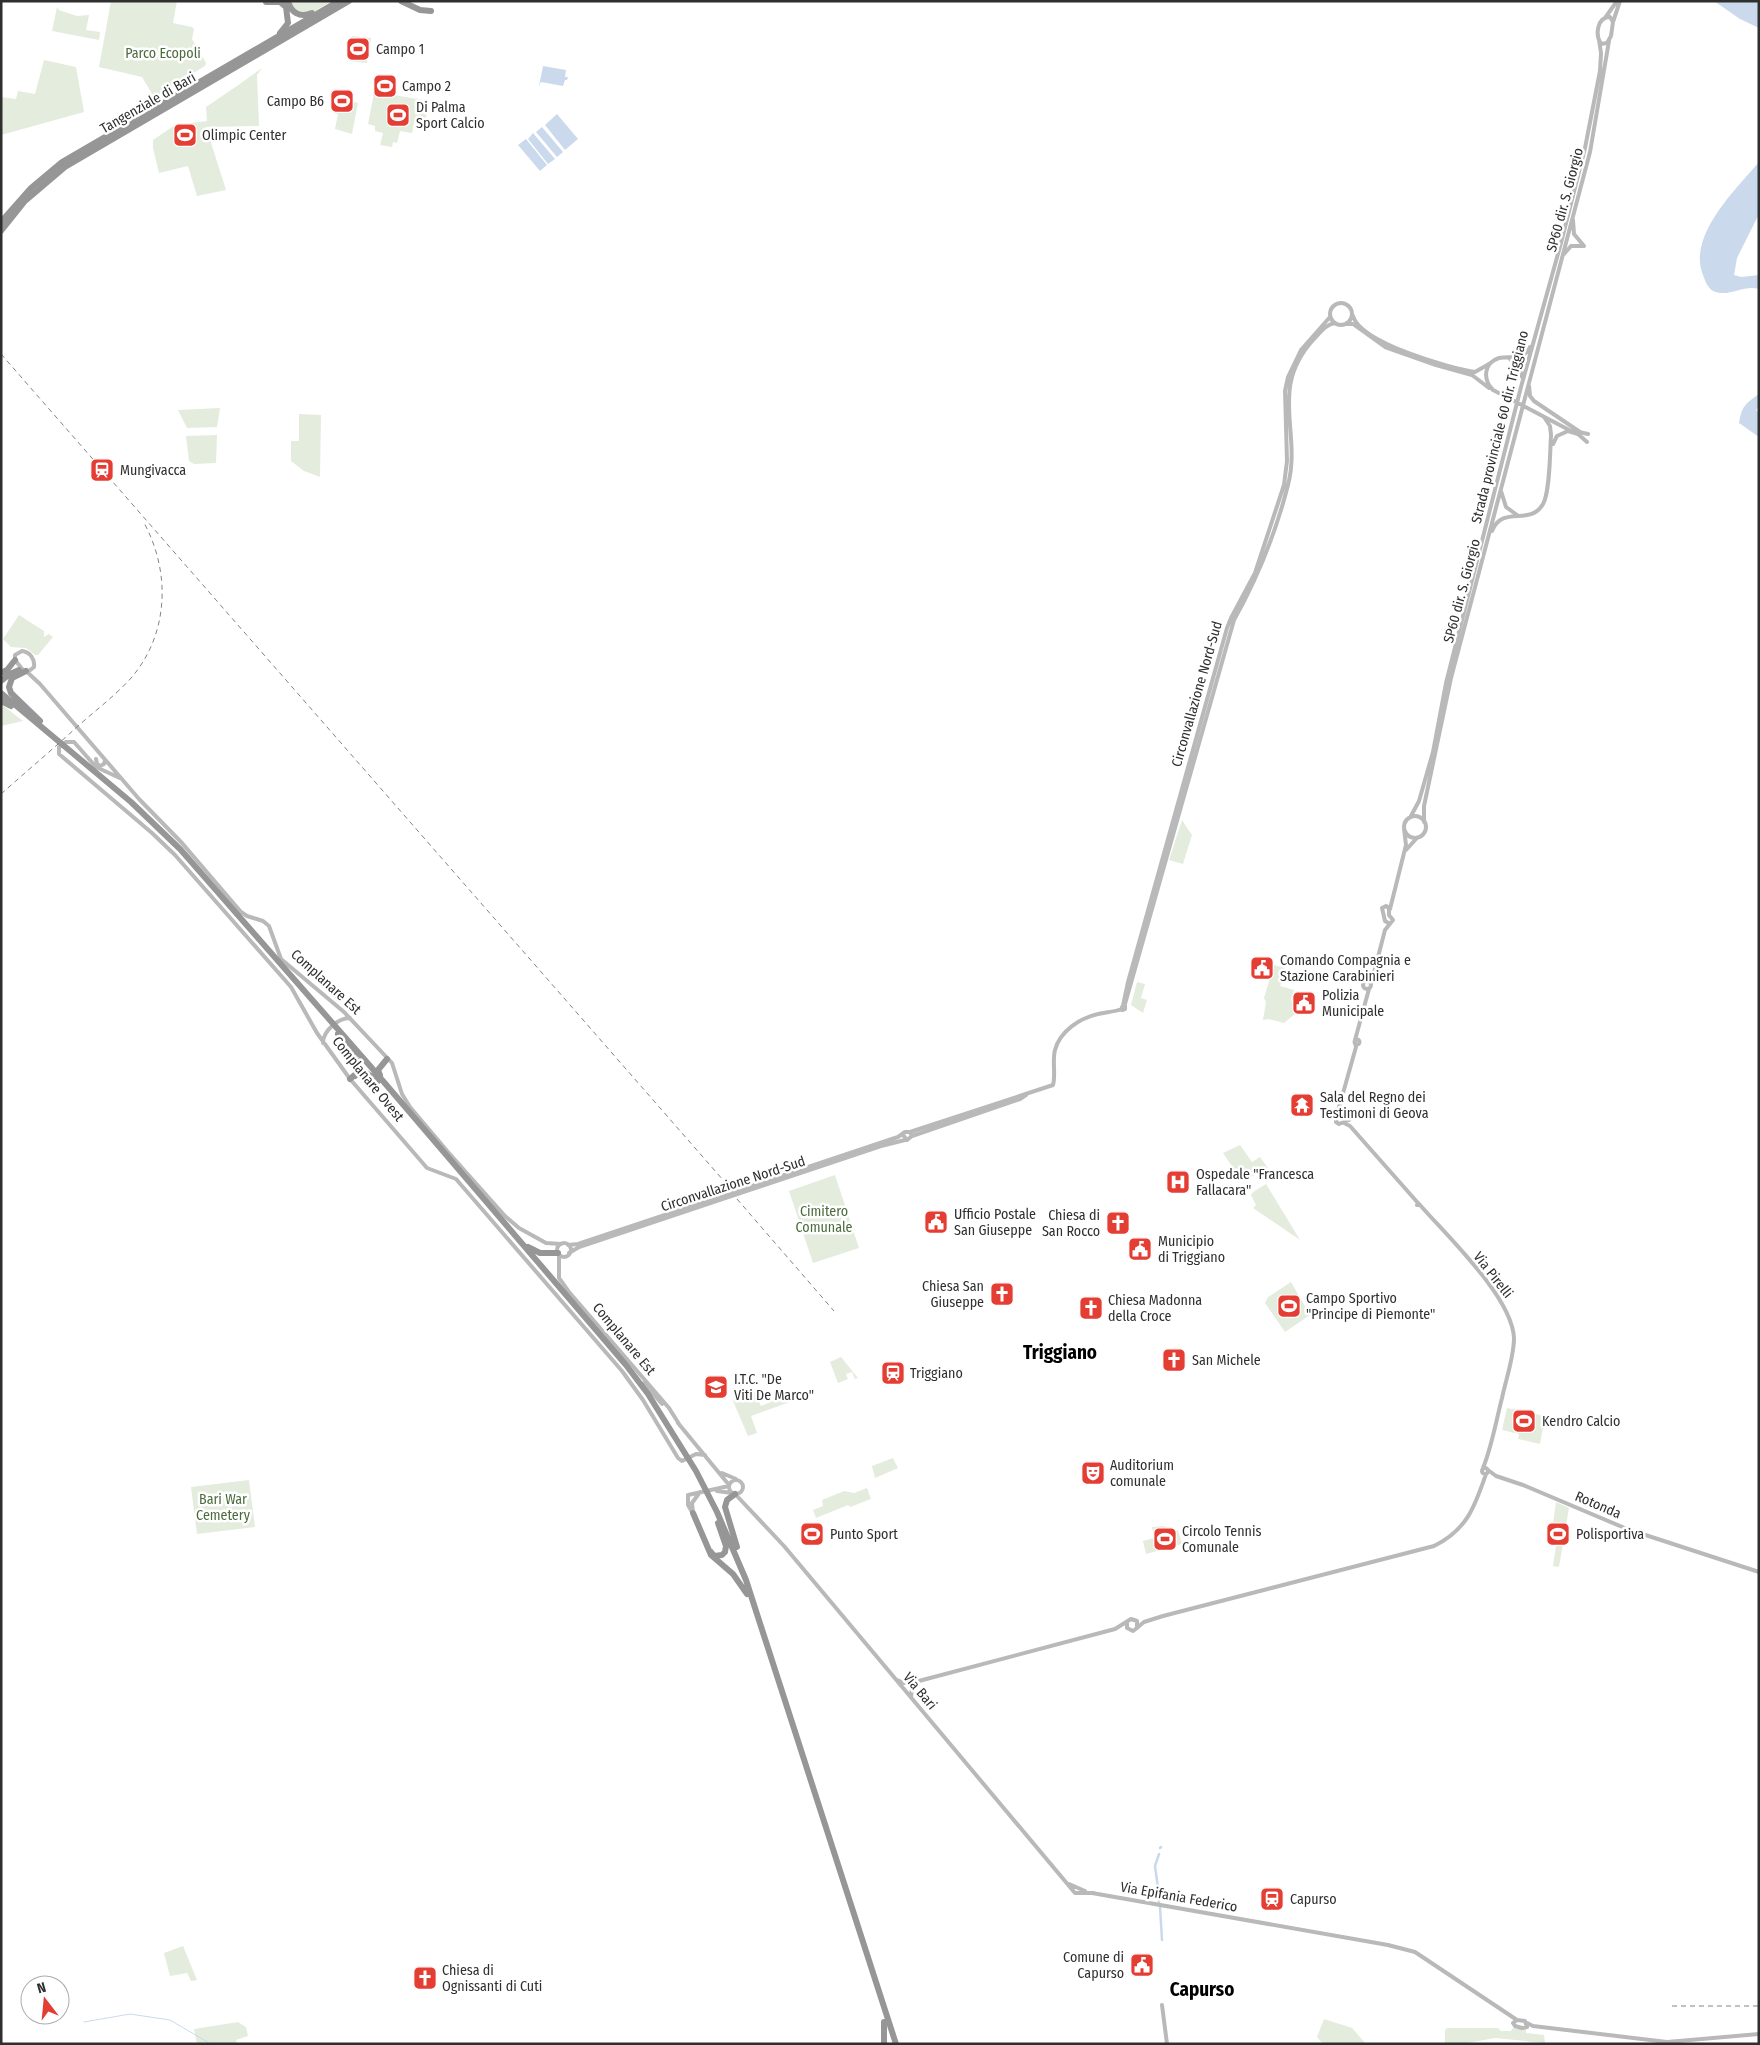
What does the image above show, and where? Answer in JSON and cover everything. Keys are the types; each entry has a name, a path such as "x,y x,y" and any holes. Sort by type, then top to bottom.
{"highway":[{"name":"Tangenziale di Bari","path":"1,222 31,188 62,162 274,39 339,3 349,1"},
{"path":"266,2 285,2 294,12 306,15 339,3 354,1"},
{"path":"402,1 420,10 431,11"},
{"path":"274,39 288,22 288,11 285,2"},
{"name":"Tangenziale di Bari","path":"1,231 34,192 77,159 339,3"},
{"path":"10,674 13,661"},
{"path":"1,673 7,670 13,661"},
{"path":"1,681 10,674 25,671"},
{"path":"25,671 12,678 9,687 11,693 45,726 55,740"},
{"path":"1,694 155,828 380,1081 623,1362 648,1394 687,1457 709,1498 736,1554 757,1615"},
{"path":"1,699 55,740"},
{"path":"62,747 131,802 180,849 371,1067 380,1081 624,1368 687,1457"},
{"path":"336,1031 359,1064 358,1072 350,1079"},
{"path":"371,1067 379,1065 387,1059"},
{"path":"380,1081 378,1070 387,1059"},
{"path":"350,1079 366,1072 380,1081"},
{"path":"504,1223 533,1250 545,1253 558,1253"},
{"path":"734,1494 727,1500 725,1510 880,2002"},
{"path":"709,1498 747,1594 880,2002 896,2044"},
{"path":"693,1512 711,1555 734,1574 747,1594"},
{"path":"707,1547 714,1556 722,1555 725,1552 726,1546 718,1522"},
{"path":"883,2011 884,2044"},
{"path":"884,2022 891,2044"}],"main road":[{"name":"Strada provinciale 60 dir. Triggiano","path":"1411,816 1419,801 1433,752 1446,684 1520,386 1566,225 1595,106 1601,63 1598,30 1618,1"},
{"path":"1613,22 1618,1"},
{"path":"1605,18 1610,17 1613,22"},
{"name":"SP60 dir. S. Giorgio","path":"1424,822 1424,806 1451,678 1590,152 1604,63 1613,22"},
{"path":"1599,40 1604,44 1609,41"},
{"path":"1556,278 1568,248 1575,245 1584,246 1577,240 1573,228 1576,202"},
{"path":"1540,319 1528,352 1510,359 1500,358 1475,372 1401,351 1373,336 1355,322 1351,308 1342,302 1333,306 1330,317 1335,323 1352,324 1384,347 1396,352 1472,375 1493,390 1565,427 1587,442"},
{"path":"1346,324 1352,316"},
{"name":"Circonvallazione Nord-Sud","path":"1123,1007 1128,982 1227,628 1255,573 1284,484 1286,461 1285,391 1288,377 1300,350 1330,317"},
{"name":"Circonvallazione Nord-Sud","path":"1123,1007 1234,620 1258,574 1288,486 1290,460 1288,392 1291,378 1297,362 1308,346 1328,325 1335,323"},
{"path":"1510,359 1520,370 1520,386"},
{"path":"1491,363 1486,376 1488,384 1493,390"},
{"path":"1530,378 1529,392 1534,401 1580,432"},
{"path":"1541,414 1549,422 1551,429 1550,453"},
{"path":"1565,427 1588,434"},
{"path":"1488,540 1492,528 1499,520 1505,517 1532,515 1542,505 1553,440 1565,431 1573,432"},
{"path":"1501,486 1502,498 1506,507 1519,516"},
{"path":"24,651 34,659 34,667 25,671 13,661 19,652 24,651"},
{"name":"Complanare Est","path":"25,671 40,684 105,760 182,843 241,912 263,921 269,926 277,951 290,967 340,1008 395,1068 402,1094 407,1102 448,1152 506,1216 519,1228 546,1243 568,1245"},
{"name":"Complanare Ovest","path":"122,779 100,770 72,741 63,744 58,749 59,754 134,817 175,855 291,987 324,1044 350,1079 427,1168 456,1179 622,1371 643,1400 678,1458 687,1457"},
{"path":"96,749 98,756 97,764 100,766 104,764 105,760"},
{"path":"90,761 96,760"},
{"path":"1389,912 1404,852 1406,820 1411,816 1420,817 1424,822 1425,829 1404,852"},
{"path":"1404,829 1409,836 1418,837"},
{"path":"1339,1110 1347,1115 1346,1122 1340,1124 1336,1122 1337,1116 1357,1042 1370,978 1385,921 1382,909 1393,898"},
{"path":"1368,987 1385,930 1393,920 1386,906"},
{"path":"1385,921 1390,924"},
{"path":"911,1134 1054,1084 1055,1052 1058,1041 1067,1030 1089,1016 1123,1007"},
{"path":"317,1033 326,1032 339,1020 342,1016 340,1008"},
{"path":"339,1020 350,1018"},
{"path":"324,1044 326,1032"},
{"path":"911,1134 910,1140 904,1138 906,1132 911,1134 1020,1099 1032,1092"},
{"path":"1337,1116 1343,1114"},
{"name":"Via Pirelli","path":"1150,1620 1434,1546 1453,1534 1463,1524 1476,1505 1513,1344 1512,1326 1501,1302 1482,1276 1346,1122"},
{"name":"Circonvallazione Nord-Sud","path":"568,1245 594,1239 904,1138"},
{"name":"Circonvallazione Nord-Sud","path":"568,1255 579,1247 904,1138"},
{"path":"546,1243 558,1253 568,1255"},
{"path":"558,1253 561,1244"},
{"path":"559,1266 568,1255 570,1250 568,1245"},
{"name":"Complanare Est","path":"558,1253 559,1278 669,1408 679,1424"},
{"path":"623,1362 634,1372 718,1470 734,1494"},
{"path":"687,1457 695,1444"},
{"path":"687,1457 705,1455"},
{"path":"718,1470 743,1484 747,1504"},
{"name":"Rotonda","path":"1485,1471 1657,1540 1759,1572"},
{"path":"714,1490 738,1480"},
{"path":"692,1503 702,1488"},
{"path":"688,1495 702,1488 734,1494 743,1490"},
{"name":"Via Bari","path":"734,1494 747,1504 1075,1893"},
{"path":"688,1495 692,1503 693,1512"},
{"path":"688,1495 688,1505 693,1512"},
{"path":"903,1688 913,1683 1115,1629 1131,1619 1150,1620"},
{"path":"1136,1620 1138,1627"},
{"path":"1115,1629 1135,1630 1150,1620"},
{"path":"1127,1622 1126,1626 1130,1630"},
{"path":"893,1677 901,1682 913,1683"},
{"path":"911,1697 913,1683"},
{"name":"Via Epifania Federico","path":"1065,1882 1079,1889 1094,1893"},
{"name":"Via Epifania Federico","path":"1075,1893 1094,1893 1388,1945 1415,1952 1515,2021"},
{"path":"1162,2005 1167,2044"},
{"path":"1527,2025 1525,2021 1515,2021 1516,2027 1527,2025 1548,2027 1667,2042 1759,2034"}],"green space":[{"name":"Parco Ecopoli","path":"111,1 177,1 173,23 194,29 192,39 206,63 205,66 154,97 142,77 99,67"},
{"path":"289,1 332,1 313,12 298,13"},
{"path":"57,7 59,10 77,16 89,15 86,30 100,32 99,40 52,31"},
{"name":"Campo 1","path":"352,36 371,38 367,63 350,61"},
{"path":"44,60 76,67 84,112 1,135 1,97 16,99 18,91 35,94"},
{"name":"Olimpic Center","path":"262,68 257,75 259,126 206,127 226,190 197,196 188,166 159,173 153,140 175,125 207,121 206,107"},
{"name":"Di Palma Sport Calcio","path":"377,77 396,81 394,95 429,101 425,124 414,122 412,133 400,131 397,143 393,142 392,147 380,145 383,133 375,131 375,126 368,124"},
{"path":"338,98 358,103 352,134 335,129 338,114 334,113"},
{"path":"220,408 217,427 187,428 178,410"},
{"path":"299,414 321,415 320,477 304,471 291,461 291,441 299,441"},
{"path":"217,435 216,463 194,464 189,461 186,436"},
{"path":"19,615 44,631 44,637 49,634 53,637 38,655 35,655 26,648 11,647 3,639"},
{"path":"1,704 23,721 1,726"},
{"path":"1182,820 1192,835 1183,864 1169,860"},
{"path":"1274,965 1285,968 1280,986 1294,990 1291,999 1295,1014 1284,1023 1269,1019 1263,1020 1266,1002 1264,998"},
{"path":"1137,982 1145,984 1141,998 1147,1000 1143,1013 1131,1005"},
{"path":"1240,1145 1252,1162 1260,1157 1268,1168 1242,1181 1223,1153"},
{"name":"Cimitero Comunale","path":"835,1175 859,1248 813,1263 789,1191"},
{"path":"1266,1184 1300,1240 1253,1208 1256,1205 1251,1195"},
{"name":"Campo Sportivo \"Principe di Piemonte\"","path":"1291,1282 1310,1315 1285,1332 1265,1303 1268,1297"},
{"path":"841,1357 858,1378 855,1379 852,1372 846,1374 848,1379 838,1383 830,1362"},
{"path":"798,1391 801,1398 751,1416 757,1433 748,1436 733,1401 755,1392 761,1406"},
{"name":"Kendro Calcio","path":"1507,1408 1545,1416 1540,1444 1518,1439 1519,1434 1502,1430"},
{"path":"893,1458 898,1468 875,1478 872,1466"},
{"name":"Bari War Cemetery","path":"249,1480 255,1527 197,1534 191,1487"},
{"path":"867,1488 871,1499 850,1507 848,1505 816,1518 813,1510 823,1506 822,1500 844,1491 854,1493"},
{"name":"Polisportiva","path":"1556,1502 1569,1508 1559,1567 1553,1566 1557,1539 1551,1538"},
{"name":"Circolo Tennis Comunale","path":"1165,1526 1167,1533 1178,1530 1182,1544 1146,1554 1143,1541 1154,1538 1152,1527"},
{"path":"183,1946 197,1980 191,1981 187,1973 170,1976 164,1953"},
{"path":"1324,2019 1352,2028 1366,2044 1323,2044 1317,2037"},
{"path":"238,2022 246,2027 248,2036 236,2040 237,2044 197,2044 194,2029"},
{"path":"1447,2028 1498,2028 1501,2031 1511,2031 1513,2028 1526,2029 1526,2033 1544,2035 1545,2043 1495,2038 1462,2044 1445,2044 1445,2030"}],"water":[{"path":"1714,1 1759,1 1759,28 1740,19"},
{"path":"543,66 566,70 565,77 568,77 563,86 541,82 539,86"},
{"path":"557,114 578,139 565,150 545,125"},
{"path":"542,127 563,152 557,157 536,132"},
{"path":"533,133 555,159 548,164 528,139"},
{"path":"526,139 547,165 540,171 518,145"},
{"path":"1759,162 1759,214 1737,258 1734,275 1741,277 1759,275 1759,289 1748,288 1719,293 1713,291 1708,286 1703,275 1700,260 1702,245 1716,214"},
{"path":"1759,394 1759,407 1756,410 1759,412 1759,437 1739,423 1745,406"}],"waterway":[{"path":"1158,1888 1155,1866 1159,1854"},
{"path":"1158,1892 1159,1903"},
{"path":"1160,1907 1162,1940"},
{"path":"84,2022 130,2014 170,2020 211,2044"}],"railway":[{"path":"1,354 730,1188"},
{"path":"1,794 119,690 132,677 144,660 153,641 159,621 162,581 152,540 143,521"},
{"path":"737,1199 834,1311"},
{"path":"1672,2006 1759,2006"}],"place":[{"name":"Campo 1","path":"358,49"},
{"name":"Campo 2","path":"385,86"},
{"name":"Campo B6","path":"342,101"},
{"name":"Di Palma Sport Calcio","path":"398,115"},
{"name":"Olimpic Center","path":"185,135"},
{"name":"Mungivacca","path":"102,470"},
{"name":"Comando Compagnia e Stazione Carabinieri","path":"1262,968"},
{"name":"Polizia Municipale","path":"1304,1003"},
{"name":"Sala del Regno dei Testimoni di Geova","path":"1302,1105"},
{"name":"Ospedale \"Francesca Fallacara\"","path":"1178,1182"},
{"name":"Ufficio Postale San Giuseppe","path":"936,1222"},
{"name":"Chiesa di San Rocco","path":"1118,1223"},
{"name":"Municipio di Triggiano","path":"1140,1249"},
{"name":"Chiesa San Giuseppe","path":"1002,1294"},
{"name":"Campo Sportivo \"Principe di Piemonte\"","path":"1289,1306"},
{"name":"Chiesa Madonna della Croce","path":"1091,1308"},
{"name":"San Michele","path":"1174,1360"},
{"name":"Triggiano","path":"893,1373"},
{"name":"I.T.C. \"De Viti De Marco\"","path":"716,1387"},
{"name":"Kendro Calcio","path":"1524,1421"},
{"name":"Auditorium comunale","path":"1093,1473"},
{"name":"Punto Sport","path":"812,1534"},
{"name":"Polisportiva","path":"1558,1534"},
{"name":"Circolo Tennis Comunale","path":"1165,1539"},
{"name":"Capurso","path":"1272,1899"},
{"name":"Comune di Capurso","path":"1142,1965"},
{"name":"Chiesa di Ognissanti di Cuti","path":"425,1978"}],"district":[{"name":"Triggiano","path":"1060,1352"},
{"name":"Capurso","path":"1202,1989"}]}
